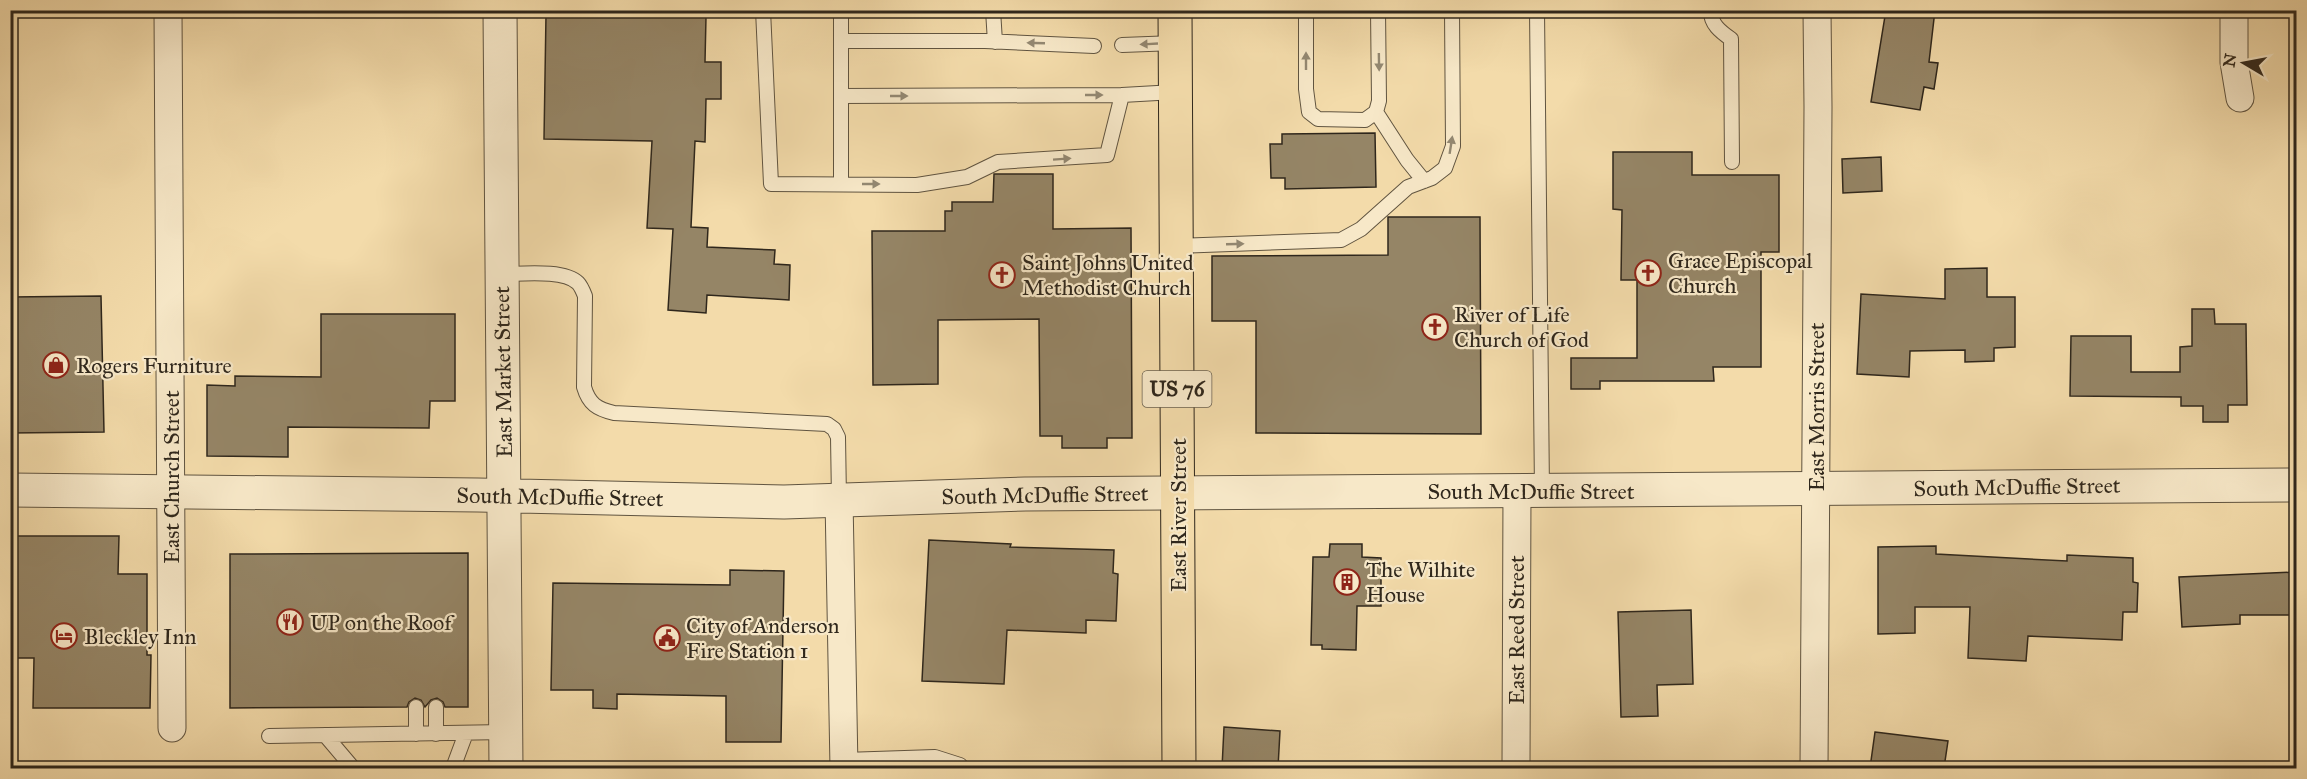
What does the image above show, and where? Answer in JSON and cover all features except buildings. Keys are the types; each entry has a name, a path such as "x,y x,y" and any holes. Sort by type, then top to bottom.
{"main road":[{"name":"East River Street","path":"1175,10 1179,768"}],"street":[{"name":"East Church Street","path":"168,10 172,728"},
{"name":"East Market Street","path":"500,10 506,768"},
{"name":"East Morris Street","path":"1814,768 1818,107 1816,10"},
{"path":"2234,10 2234,62 2240,98"},
{"name":"South McDuffie Street","path":"10,490 504,495 784,502 1025,494 2296,485"},
{"name":"East Reed Street","path":"1516,768 1529,491"},
{"path":"839,500 844,764"}],"lane":[{"path":"763,10 771,184 917,185 968,177 998,162 1107,155 1122,95"},
{"path":"841,10 841,184"},
{"path":"993,10 995,42"},
{"path":"1306,10 1306,89 1309,112 1318,119 1365,120 1376,112 1379,101 1378,10"},
{"path":"1176,246 1341,240 1360,229 1408,187 1424,181 1445,168 1453,146 1452,10"},
{"path":"1529,491 1537,10"},
{"path":"1711,10 1715,24 1731,39 1732,162"},
{"path":"841,41 995,42 1094,46"},
{"path":"1122,45 1175,43"},
{"path":"841,96 1122,95 1175,92"},
{"path":"1376,112 1424,181"},
{"path":"502,274 557,274 569,277 580,284 585,296 584,387 587,398 594,406 614,412 827,424 834,429 838,437 839,500"},
{"path":"416,707 416,734"},
{"path":"436,707 436,734"},
{"path":"269,736 505,732"},
{"path":"453,768 466,734"},
{"path":"325,735 353,768"},
{"path":"844,764 887,764 935,757 960,765 962,768"}],"place":[{"name":"Grace Episcopal Church","path":"1648,273"},
{"name":"Saint Johns United Methodist Church","path":"1002,275"},
{"name":"River of Life Church of God","path":"1435,327"},
{"name":"Rogers Furniture","path":"56,365"},
{"name":"The Wilhite House","path":"1347,582"},
{"name":"UP on the Roof","path":"290,622"},
{"name":"Bleckley Inn","path":"64,636"},
{"name":"City of Anderson Fire Station 1","path":"667,638"}]}
